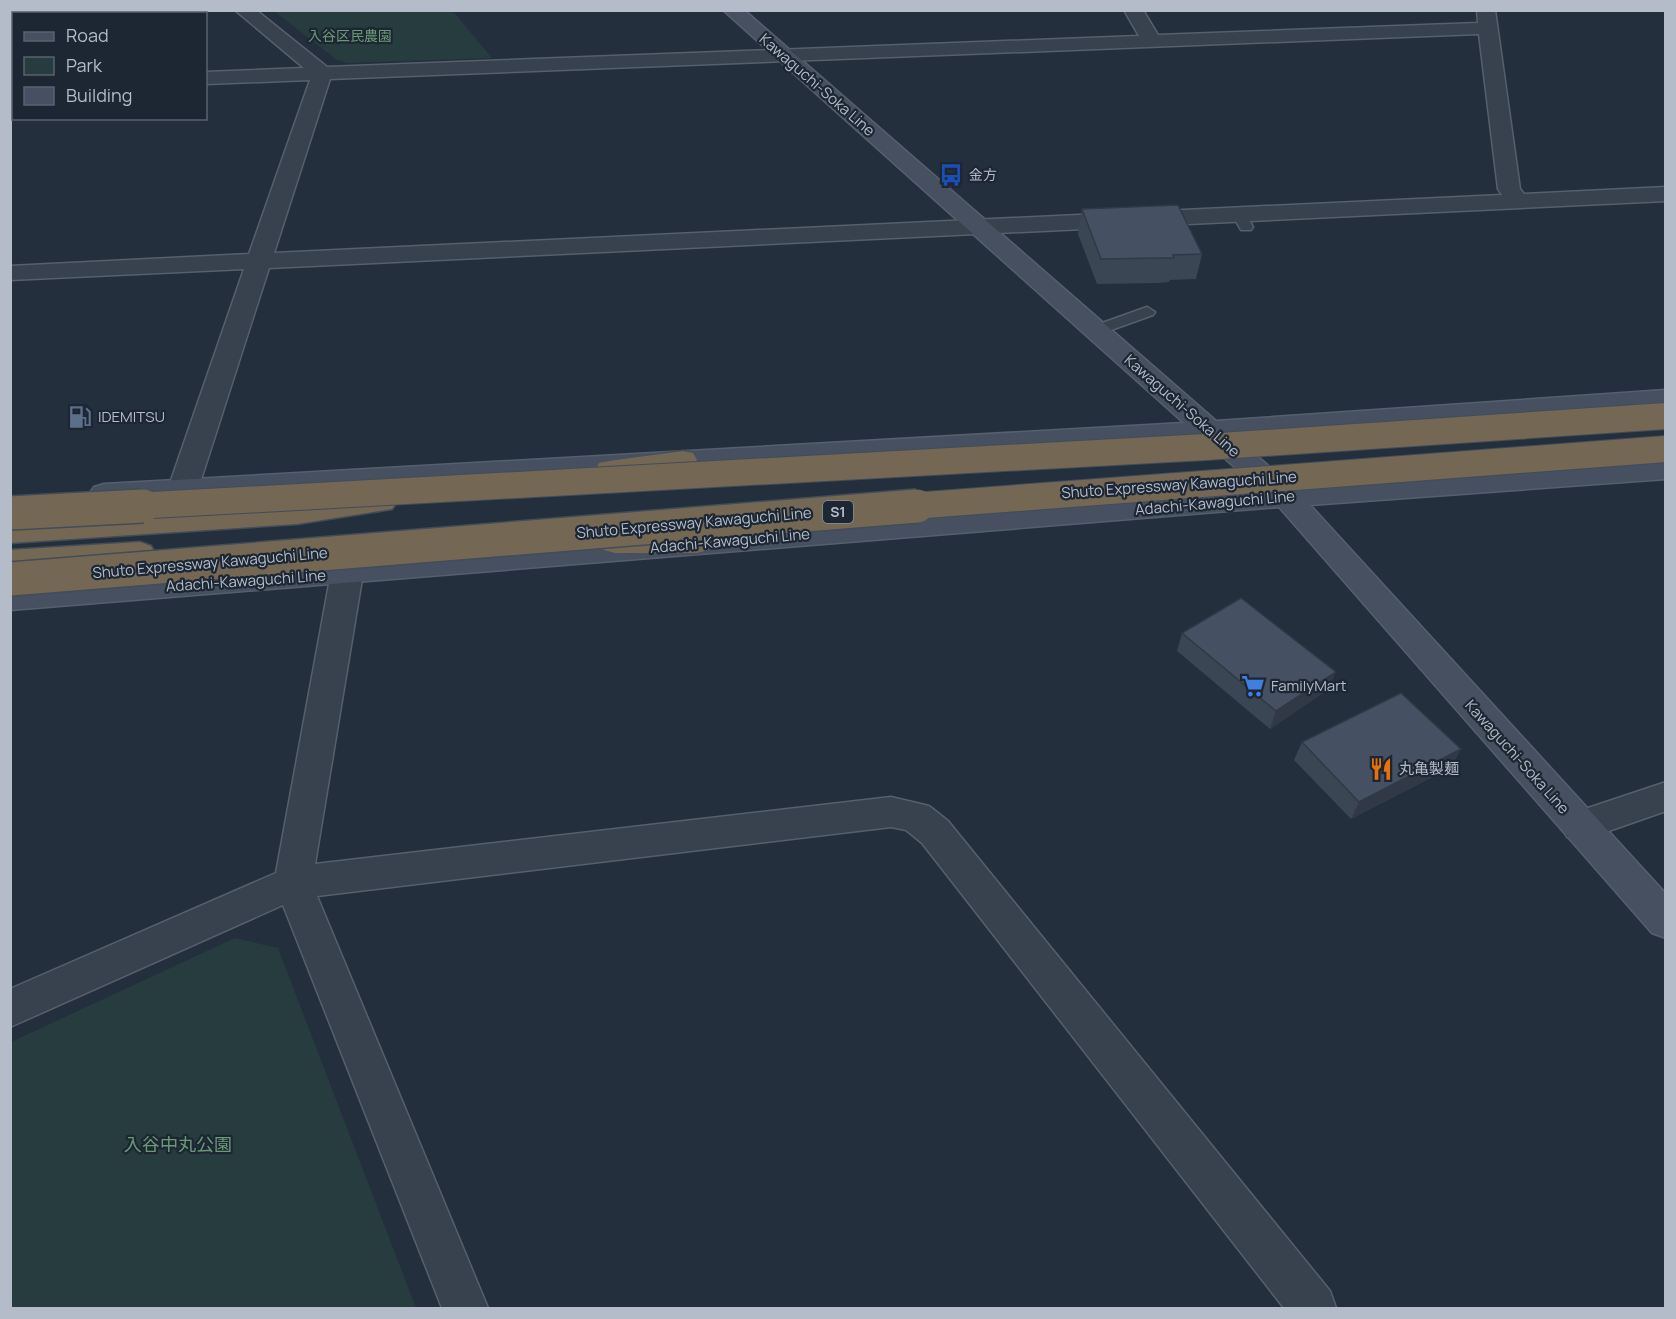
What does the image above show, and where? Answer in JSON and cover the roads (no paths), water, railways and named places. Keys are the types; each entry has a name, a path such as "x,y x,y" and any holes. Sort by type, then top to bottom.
{"highway":[{"path":"10,513 1206,447 1665,416"},
{"name":"Shuto Expressway Kawaguchi Line","path":"10,579 1247,479 1665,449"},
{"path":"10,533 297,514 683,460"},
{"path":"10,561 290,543 697,543"}],"main road":[{"name":"Kawaguchi-Soka Line","path":"732,10 1286,497 1665,921"},
{"path":"10,500 1209,430 1665,398"},
{"name":"Adachi-Kawaguchi Line","path":"10,599 1286,497 1665,470"},
{"path":"10,611 85,593"}],"street":[{"path":"244,10 322,73"},
{"path":"1133,10 1151,40"},
{"path":"207,78 1151,40 1486,19 1509,189 1518,200"},
{"path":"183,489 322,73"},
{"path":"10,273 981,227 1242,220 1518,200 1665,194"},
{"path":"347,573 293,884 465,1308"},
{"path":"1580,826 1665,796"},
{"path":"10,1009 293,884 891,812 916,817 935,832 1313,1308"}],"lane":[{"path":"1097,330 1147,312"}],"place":[{"name":"金方","path":"951,175"},
{"name":"IDEMITSU","path":"80,417"},
{"name":"FamilyMart","path":"1253,686"},
{"name":"丸亀製麺","path":"1381,769"}],"park label":[{"name":"入谷区民農園","path":"350,36"},
{"name":"入谷中丸公園","path":"178,1145"}]}
